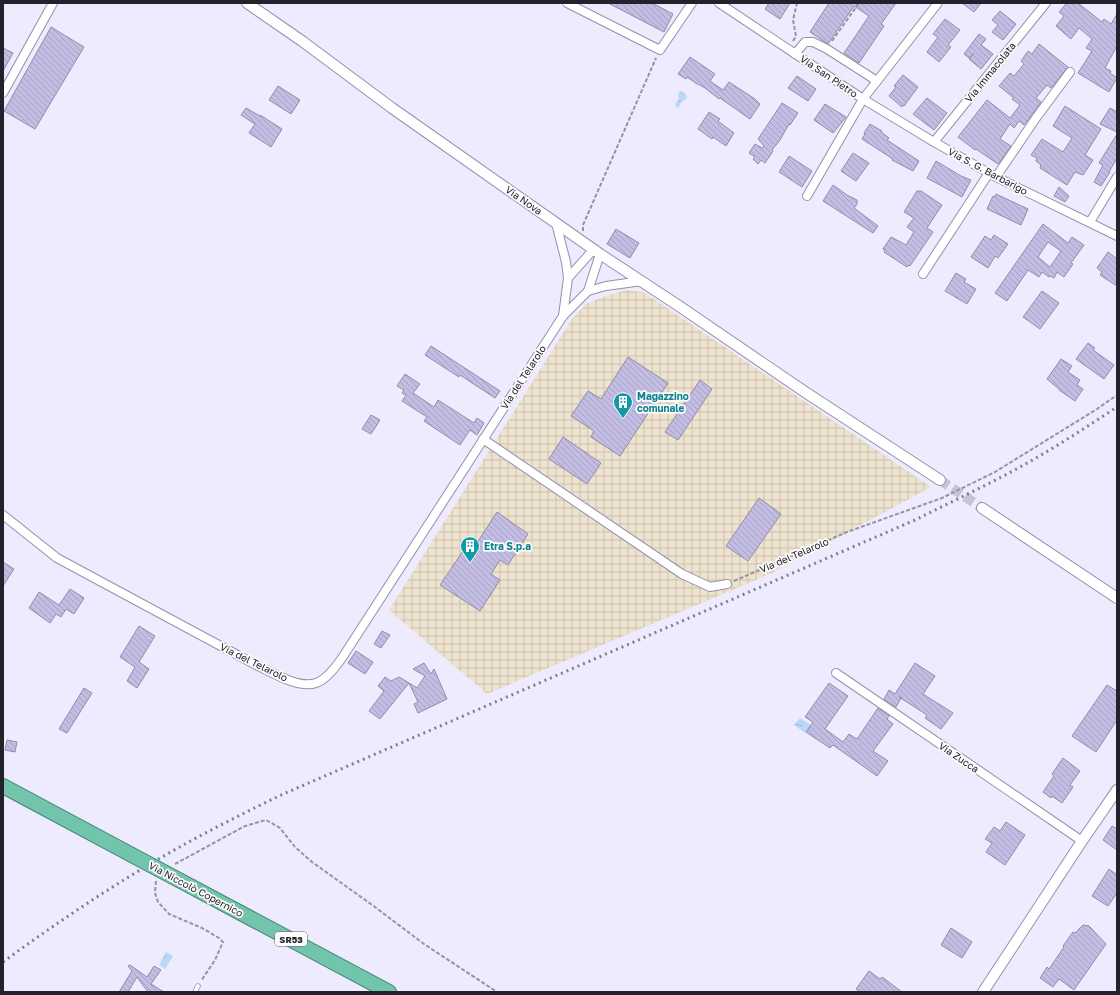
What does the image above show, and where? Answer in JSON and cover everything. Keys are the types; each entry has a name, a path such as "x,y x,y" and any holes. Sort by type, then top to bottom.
{"highway":[{"name":"Via Niccolò Copernico","path":"3,786 389,992"}],"street":[{"path":"3,93 53,3"},
{"name":"Via Nova","path":"247,3 302,41 392,108 597,252 940,480"},
{"path":"567,3 660,50 692,3"},
{"name":"Via San Pietro","path":"719,3 863,98"},
{"path":"807,196 863,98 938,3"},
{"name":"Via Immacolata","path":"934,142 1046,3"},
{"name":"Via San Pietro","path":"792,51 805,42 812,42 827,49 877,81"},
{"path":"923,274 993,175 1070,72"},
{"name":"Via S. G. Barbarigo","path":"863,98 934,142 993,175 1117,236"},
{"path":"1090,222 1117,178"},
{"path":"556,223 566,262 568,278 563,316"},
{"path":"568,278 597,252"},
{"path":"588,291 597,252"},
{"path":"563,316 588,291 606,286 642,281"},
{"name":"Via del Telarolo","path":"3,515 57,558 258,666 286,679 306,685 318,683 333,670 344,655 563,316"},
{"path":"483,439 682,574 710,587 727,584"},
{"path":"982,508 1117,598"},
{"name":"Via Zucca","path":"836,674 1082,841"},
{"path":"983,992 1116,792"}],"lane":[{"path":"195,992 198,986"}],"path":[{"path":"792,51 796,36 793,20 797,3"},
{"path":"827,49 858,3"},
{"path":"584,242 583,225 660,50"},
{"name":"Via del Telarolo","path":"727,584 847,532 942,498 995,472 1117,395"},
{"path":"175,864 245,826 266,820 280,828 295,847 312,862 424,944 497,992"},
{"path":"158,876 156,880 155,893 158,902 169,914 202,928 223,942 215,960 198,986"}],"shaded area":[{"path":"627,290 645,293 931,487 772,573 487,694 389,610 572,319 586,304 608,295"}],"water":[{"path":"680,91 685,93 687,98 681,102 678,108 675,105 679,98 678,94"},
{"path":"800,718 811,725 805,733 794,725"},
{"path":"166,952 173,956 165,969 159,965"}],"building":[{"path":"608,3 652,3 673,14 664,32"},
{"path":"769,3 790,3 780,19 765,9"},
{"path":"829,3 896,3 881,24 884,26 859,63 844,53 869,16 854,6 828,44 810,32"},
{"path":"962,3 981,3 974,12"},
{"path":"1067,3 1078,3 1102,22 1104,19 1111,24 1117,14 1117,46 1105,68 1111,71 1110,73 1117,78 1109,92 1078,73 1092,51 1086,48 1092,39 1079,28 1071,39 1056,26 1064,16 1059,12"},
{"path":"1000,11 1016,24 1003,40 992,32 998,25 992,20"},
{"path":"945,19 960,30 948,45 951,47 939,62 927,52 938,37 933,34"},
{"path":"51,27 84,47 35,129 4,111"},
{"path":"979,34 986,39 981,45 993,54 981,69 969,59 974,53 969,58 964,54"},
{"path":"1039,44 1068,67 1051,88 1047,85 1036,98 1041,102 1024,125 1019,121 1014,128 1010,124 1000,139 1011,146 998,164 976,149 975,150 958,137 987,100 1010,118 1020,105 999,86 1010,73 1014,76 1024,64 1021,61 1028,51 1032,54"},
{"path":"3,48 13,53 3,71"},
{"path":"690,57 715,74 710,81 723,90 729,82 760,104 750,119 705,88 687,77 686,79 678,74"},
{"path":"903,75 918,87 902,107 889,96 896,87 894,86"},
{"path":"797,76 816,89 808,101 788,88"},
{"path":"278,86 300,100 291,114 269,100"},
{"path":"927,98 947,113 934,130 913,114"},
{"path":"782,103 798,113 790,125 789,124 765,163 761,160 758,164 753,159 755,157 749,153 755,144 762,148 764,146 758,139"},
{"path":"825,104 846,117 833,133 814,120"},
{"path":"1065,106 1101,129 1085,155 1093,160 1083,175 1075,172 1067,185 1040,168 1041,165 1036,161 1037,158 1031,155 1042,139 1063,152 1072,138 1053,126"},
{"path":"246,108 282,129 271,147 249,133 255,124 241,115"},
{"path":"1110,108 1117,112 1117,132 1100,124"},
{"path":"709,112 720,119 718,121 734,133 726,146 713,137 712,139 698,129"},
{"path":"870,124 882,131 881,132 889,138 887,140 919,161 913,171 892,160 893,159 862,139"},
{"path":"1117,134 1117,158 1101,186 1094,182 1103,165 1099,163"},
{"path":"853,153 869,163 856,181 841,171"},
{"path":"789,156 812,171 802,187 779,172"},
{"path":"936,161 961,176 971,180 962,197 927,178"},
{"path":"833,185 857,200 857,204 854,208 878,226 873,233 823,201"},
{"path":"1059,187 1069,196 1065,202 1054,196"},
{"path":"917,191 921,191 942,205 927,228 933,232 910,266 908,265 907,267 884,252 885,250 883,249 891,237 906,245 914,232 907,227 914,218 904,212"},
{"path":"996,194 1028,209 1021,225 987,209 993,196 995,197"},
{"path":"1043,224 1068,243 1072,237 1084,245 1071,263 1073,264 1064,277 1057,272 1054,278 1049,277 1042,272 1039,277 1028,270 1007,301 995,293","holes":["1048,242 1061,251 1050,267 1038,257"]},
{"path":"616,229 639,243 630,258 607,244"},
{"path":"994,235 1008,244 998,258 995,256 988,268 971,257 985,236 991,240"},
{"path":"1108,252 1117,259 1117,286 1100,275 1102,272 1097,268"},
{"path":"956,273 966,279 964,282 976,289 967,304 945,291"},
{"path":"1042,291 1059,303 1040,329 1023,317"},
{"path":"1088,343 1095,348 1093,350 1114,365 1104,379 1076,359"},
{"path":"431,346 500,391 495,398 460,375 459,377 425,355"},
{"path":"628,357 668,383 620,456 591,437 594,431 571,416 588,391 601,399"},
{"path":"1061,359 1072,366 1068,372 1080,380 1077,385 1083,389 1075,401 1059,390 1047,379"},
{"path":"405,374 420,384 413,393 434,407 438,400 474,423 477,418 484,423 477,435 470,430 460,445 424,421 427,417 402,401 406,395 402,393 404,390 397,386"},
{"path":"700,380 712,389 678,440 665,432"},
{"path":"371,415 380,420 371,434 362,429"},
{"path":"563,437 601,463 587,484 549,459"},
{"path":"759,498 781,514 748,561 726,546"},
{"name":"Etra S.p.a","path":"497,512 528,534 508,565 500,560 491,574 500,580 480,611 440,585 467,545 473,549"},
{"path":"3,562 14,569 3,586"},
{"path":"70,589 84,598 74,614 66,609 61,617 56,614 50,623 29,608 39,592 59,605"},
{"path":"139,626 155,636 139,662 149,669 137,688 127,681 135,667 120,657"},
{"path":"382,631 390,635 381,648 374,644"},
{"path":"356,651 373,662 365,674 348,663"},
{"path":"424,663 431,674 434,669 447,699 418,713 414,704 418,702 409,683 417,688 425,676 413,669"},
{"path":"915,663 935,676 923,694 953,713 941,729 925,718 927,715 901,698 896,707 884,699 889,690 895,694"},
{"path":"385,677 391,681 399,677 409,683 380,719 369,711 384,691 378,686"},
{"path":"829,683 848,696 825,729 843,742 849,734 857,739 878,708 889,716 887,719 893,724 873,751 888,761 877,776 833,745 830,748 806,732 813,722 805,717"},
{"path":"1107,685 1117,691 1117,720 1096,752 1072,736"},
{"path":"84,688 92,693 67,733 59,729"},
{"path":"7,740 17,742 15,752 5,750"},
{"path":"1063,758 1080,771 1070,785 1073,787 1062,803 1043,792 1054,776 1052,774"},
{"path":"1006,822 1025,835 1005,865 986,852 992,843 985,839 994,827 1000,831"},
{"path":"1112,826 1117,829 1117,850 1103,840"},
{"path":"1109,869 1117,875 1117,893 1108,906 1092,896"},
{"path":"1083,925 1089,926 1106,944 1074,990 1059,979 1053,987 1040,978 1047,967 1049,969 1073,932 1075,933"},
{"path":"951,928 972,942 962,958 941,945"},
{"path":"130,965 147,977 154,966 161,970 151,984 164,992 148,992 137,977 128,992 119,992 132,971 128,966"},
{"path":"869,971 880,979 882,977 902,992 861,992 856,989"}],"tunnel":[{"path":"940,480 982,508"}],"railway":[{"path":"3,962 67,917 132,875 215,828 281,795 915,520 987,485 1029,462 1117,407"}],"place":[{"name":"Magazzino comunale","path":"623,419"},
{"name":"Etra S.p.a","path":"470,563"}]}
